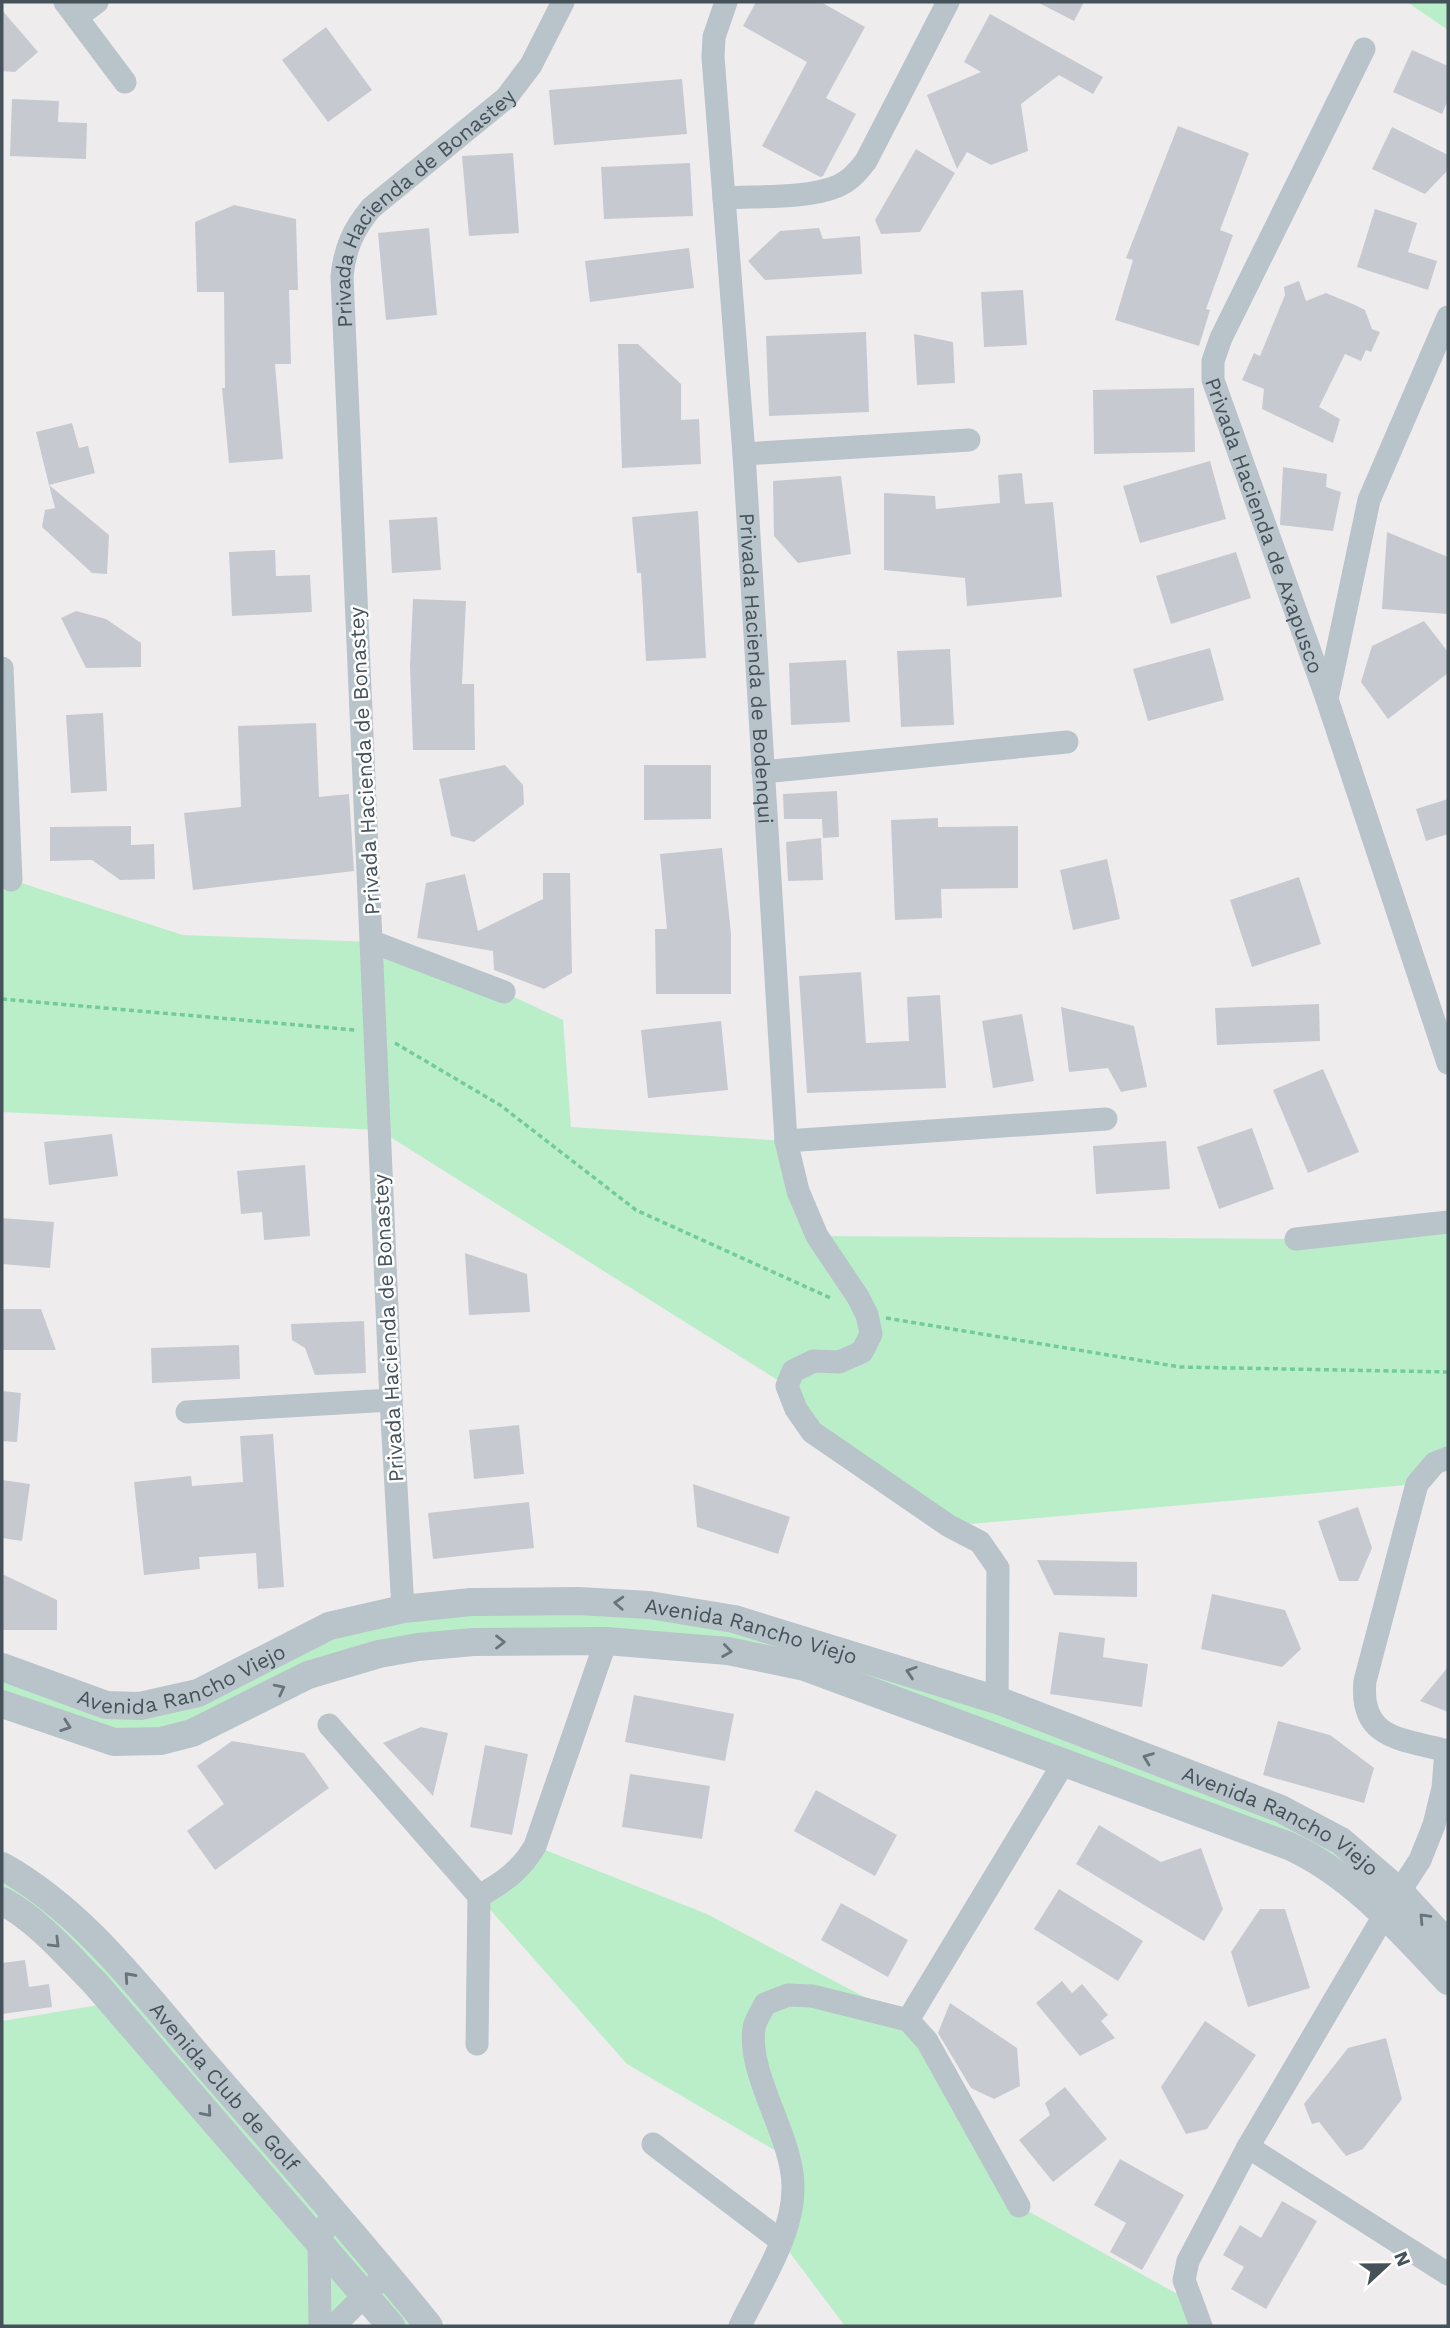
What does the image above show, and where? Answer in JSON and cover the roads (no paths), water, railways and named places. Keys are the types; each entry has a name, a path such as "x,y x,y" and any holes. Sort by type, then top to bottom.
{"street":[{"path":"97,2 71,10 125,82"},
{"name":"Privada Hacienda de Bonastey","path":"403,1609 391,1400 342,276 345,251 354,229 371,208 506,98 531,65 563,2"},
{"name":"Privada Hacienda de Bodenqui","path":"726,2 718,17 713,47 744,454 786,1141 798,1191 817,1236 867,1315 870,1334 862,1352 839,1362 814,1361 793,1371 787,1386 796,1409 812,1432 949,1526 980,1542 990,1553 998,1575 997,1700"},
{"path":"724,198 821,191 854,177 866,161 948,2"},
{"name":"Privada Hacienda de Axapusco","path":"1364,49 1221,338 1213,361 1213,380 1327,699 1448,1063"},
{"name":"Privada Hacienda de Axapusco","path":"1327,699 1368,500 1448,317"},
{"path":"744,454 969,440"},
{"path":"2,668 5,817 11,880"},
{"name":"Privada Hacienda de Bodenqui","path":"763,772 1067,742"},
{"name":"Privada Hacienda de Bonastey","path":"373,942 504,992"},
{"path":"786,1141 1106,1119"},
{"path":"1296,1239 1448,1222"},
{"path":"187,1412 391,1400"},
{"path":"1201,2326 1184,2280 1188,2261 1248,2147 1420,1860 1434,1825 1443,1788 1447,1751 1381,1732 1371,1719 1363,1699 1365,1681 1417,1484 1435,1463 1448,1458"},
{"name":"Avenida Rancho Viejo","path":"2,1667 106,1705 153,1704 198,1693 329,1626 367,1615 403,1609 471,1602 578,1601 649,1605 734,1619 776,1629 997,1700 1310,1822 1341,1841 1392,1903 1448,1981"},
{"path":"367,1615 359,1629 362,1643 379,1654"},
{"path":"479,1896 506,1881 523,1866 535,1846 606,1641"},
{"name":"Avenida Rancho Viejo","path":"2,1704 114,1742 161,1741 192,1734 308,1675 379,1654 473,1642 606,1641 728,1651 804,1667 1315,1858 1392,1903 1448,1944"},
{"path":"934,1715 943,1683"},
{"path":"329,1725 479,1896 477,2044"},
{"path":"1099,1777 1110,1743"},
{"path":"908,2020 1063,1764"},
{"name":"Avenida Club de Golf","path":"2,1866 27,1880 76,1920 333,2211 429,2326"},
{"name":"Avenida Club de Golf","path":"2,1901 17,1909 48,1936 95,1983 391,2326"},
{"path":"740,2326 781,2241 791,2212 793,2186 789,2158 755,2048 754,2027 765,2004 788,1995 812,1996 908,2020 927,2041 1019,2206"},
{"path":"653,2144 781,2241"},
{"path":"1248,2147 1448,2274"},
{"path":"320,2326 320,2242 333,2211"},
{"path":"334,2326 386,2274"}]}
